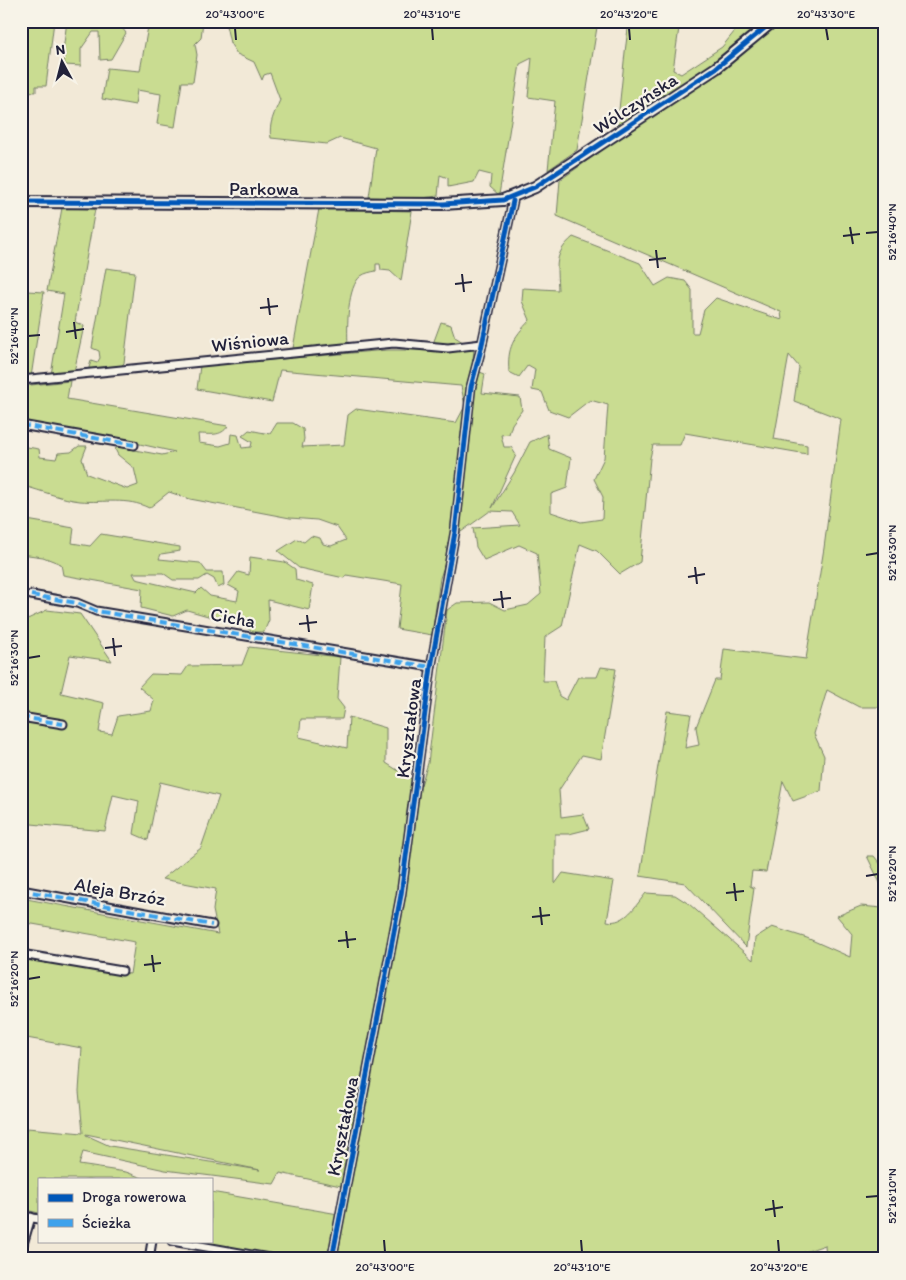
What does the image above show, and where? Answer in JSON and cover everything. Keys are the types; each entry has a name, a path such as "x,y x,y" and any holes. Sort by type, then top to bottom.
{"street":[{"name":"Wólczyńska","path":"510,199 535,187 716,68 773,21"},
{"name":"Parkowa","path":"21,202 443,204 510,199"},
{"name":"Kryształowa","path":"332,1259 401,895 431,667 454,539 471,387 482,344 510,199"},
{"name":"Wiśniowa","path":"21,380 394,343 448,348 482,344"},
{"path":"21,426 134,445"},
{"name":"Cicha","path":"31,595 77,602 96,611 431,667"},
{"path":"21,717 63,724"},
{"name":"Aleja Brzóz","path":"21,890 212,925"},
{"path":"21,954 122,971"},
{"path":"21,1216 35,1218 21,1251"},
{"path":"149,1259 152,1242"},
{"path":"178,1242 274,1259"}],"green space":[{"path":"21,21 54,21 46,86 36,86 36,92 21,91"},
{"path":"67,21 113,21 114,28 122,28 126,33 111,59 100,60 99,32 93,32 81,49 81,66 65,65 63,51"},
{"path":"149,21 203,21 201,38 195,44 197,55 193,82 182,82 175,127 157,124 161,94 137,90 135,105 102,99 107,68 140,71"},
{"path":"225,21 598,21 577,150 548,170 555,101 528,97 532,58 520,64 499,195 490,187 491,175 479,172 474,182 448,187 448,178 440,175 438,196 413,199 369,197 376,148 340,138 327,144 271,138 271,123 280,100 270,73 264,75 262,80 254,62 237,54 230,43"},
{"path":"629,21 680,21 673,70 681,74 722,47 743,21 885,21 885,707 859,707 827,690 814,734 824,756 821,791 793,801 783,781 766,872 752,871 750,886 754,888 746,947 685,883 640,876 667,711 691,714 685,748 699,745 696,727 715,680 720,680 724,649 806,659 824,548 841,419 794,401 799,367 789,355 774,439 807,445 807,454 685,433 680,445 653,445 650,458 640,562 620,574 597,551 580,544 562,626 545,637 543,681 554,681 559,696 566,700 578,677 597,677 601,667 616,669 601,759 582,755 559,790 561,817 583,814 589,829 569,834 555,834 555,884 563,873 614,881 607,921 619,920 625,917 646,893 675,895 689,904 753,960 755,938 772,927 807,938 850,957 852,934 837,916 861,906 882,908 883,889 867,856 874,856 885,870 885,1259 826,1259 825,1245 799,1254 798,1259 336,1259 337,1252 329,1250 327,1259 293,1259 203,1242 212,1242 212,1192 344,1215 350,1188 280,1173 274,1184 165,1170 83,1152 79,1165 126,1172 142,1178 38,1178 38,1213 21,1209 21,1149 27,1128 83,1133 79,1091 82,1048 21,1037 21,957 130,974 135,942 21,922 21,898 218,934 213,910 216,889 162,879 201,848 219,796 160,782 148,840 134,834 139,801 113,795 105,831 21,823 21,622 47,610 80,614 112,661 70,655 61,693 104,703 99,732 112,734 118,716 151,711 154,700 139,687 151,674 182,675 188,666 242,665 249,647 340,657 337,699 344,708 342,719 301,719 299,737 347,748 349,717 386,728 386,763 421,785 428,763 447,610 457,603 489,602 505,610 528,605 541,594 537,553 519,545 484,560 476,547 473,528 520,525 512,512 490,511 454,537 440,578 432,635 397,629 402,584 346,575 344,578 299,568 278,551 297,539 304,542 311,536 320,538 323,544 331,546 346,540 337,527 317,520 290,518 190,499 169,492 149,508 124,501 73,500 24,486 21,479 21,446 39,449 40,457 56,459 58,453 71,452 79,446 87,446 82,459 87,474 127,489 138,485 134,468 118,455 115,449 118,447 162,455 175,452 109,437 21,423 21,386 70,381 67,399 228,426 219,433 198,434 199,443 220,446 230,443 231,434 238,435 242,448 251,447 252,442 242,436 249,430 270,434 277,423 293,423 303,429 304,439 302,447 344,445 348,415 356,409 456,423 465,406 461,386 280,370 272,402 197,389 200,366 387,350 427,350 434,341 441,322 451,325 455,337 474,349 472,369 485,374 482,393 520,397 522,410 512,424 509,434 501,435 504,447 511,447 516,455 492,508 514,473 530,442 547,434 549,449 571,458 567,488 551,494 551,512 581,522 602,519 603,497 594,479 604,458 608,405 590,400 568,417 549,410 542,392 532,390 535,369 528,365 519,377 509,372 509,356 512,344 519,332 530,320 522,301 523,288 558,290 557,267 559,255 573,237 640,263 655,286 669,278 685,281 692,290 692,333 698,333 704,310 716,298 782,320 781,312 557,216 560,180 615,141","holes":["86,1134 260,1170 110,1146"]},
{"path":"62,208 95,209 75,322 84,326 74,372 51,375 64,294 47,291"},
{"path":"319,209 412,211 401,281 390,271 381,270 380,264 376,264 376,271 361,276 356,281 353,289 349,308 348,344 293,348"},
{"path":"106,268 135,272 124,363 120,368 88,371 91,361 97,363 100,358 99,351 92,348"},
{"path":"27,291 44,292 31,377 21,378 21,314 24,315"},
{"path":"21,519 74,528 72,543 90,546 101,534 180,547 180,551 161,554 159,559 200,563 207,572 223,572 224,585 218,588 214,579 207,575 199,580 173,580 163,573 133,573 136,579 196,593 201,588 210,596 237,601 239,591 228,585 238,572 249,575 250,557 285,562 295,569 296,580 313,585 309,610 268,600 269,620 264,632 252,632 246,627 187,610 173,616 141,608 142,589 63,575 61,564 43,557 21,554"}],"marked path":[{"path":"21,425 134,445"},
{"path":"31,595 77,603 96,611 431,667"},
{"path":"21,717 63,724"},
{"path":"21,890 212,925"}],"cycle path":[{"path":"21,202 443,204 503,200 535,187 716,68 773,21"},
{"path":"332,1259 401,895 431,667 455,532 471,387 513,201"}]}
